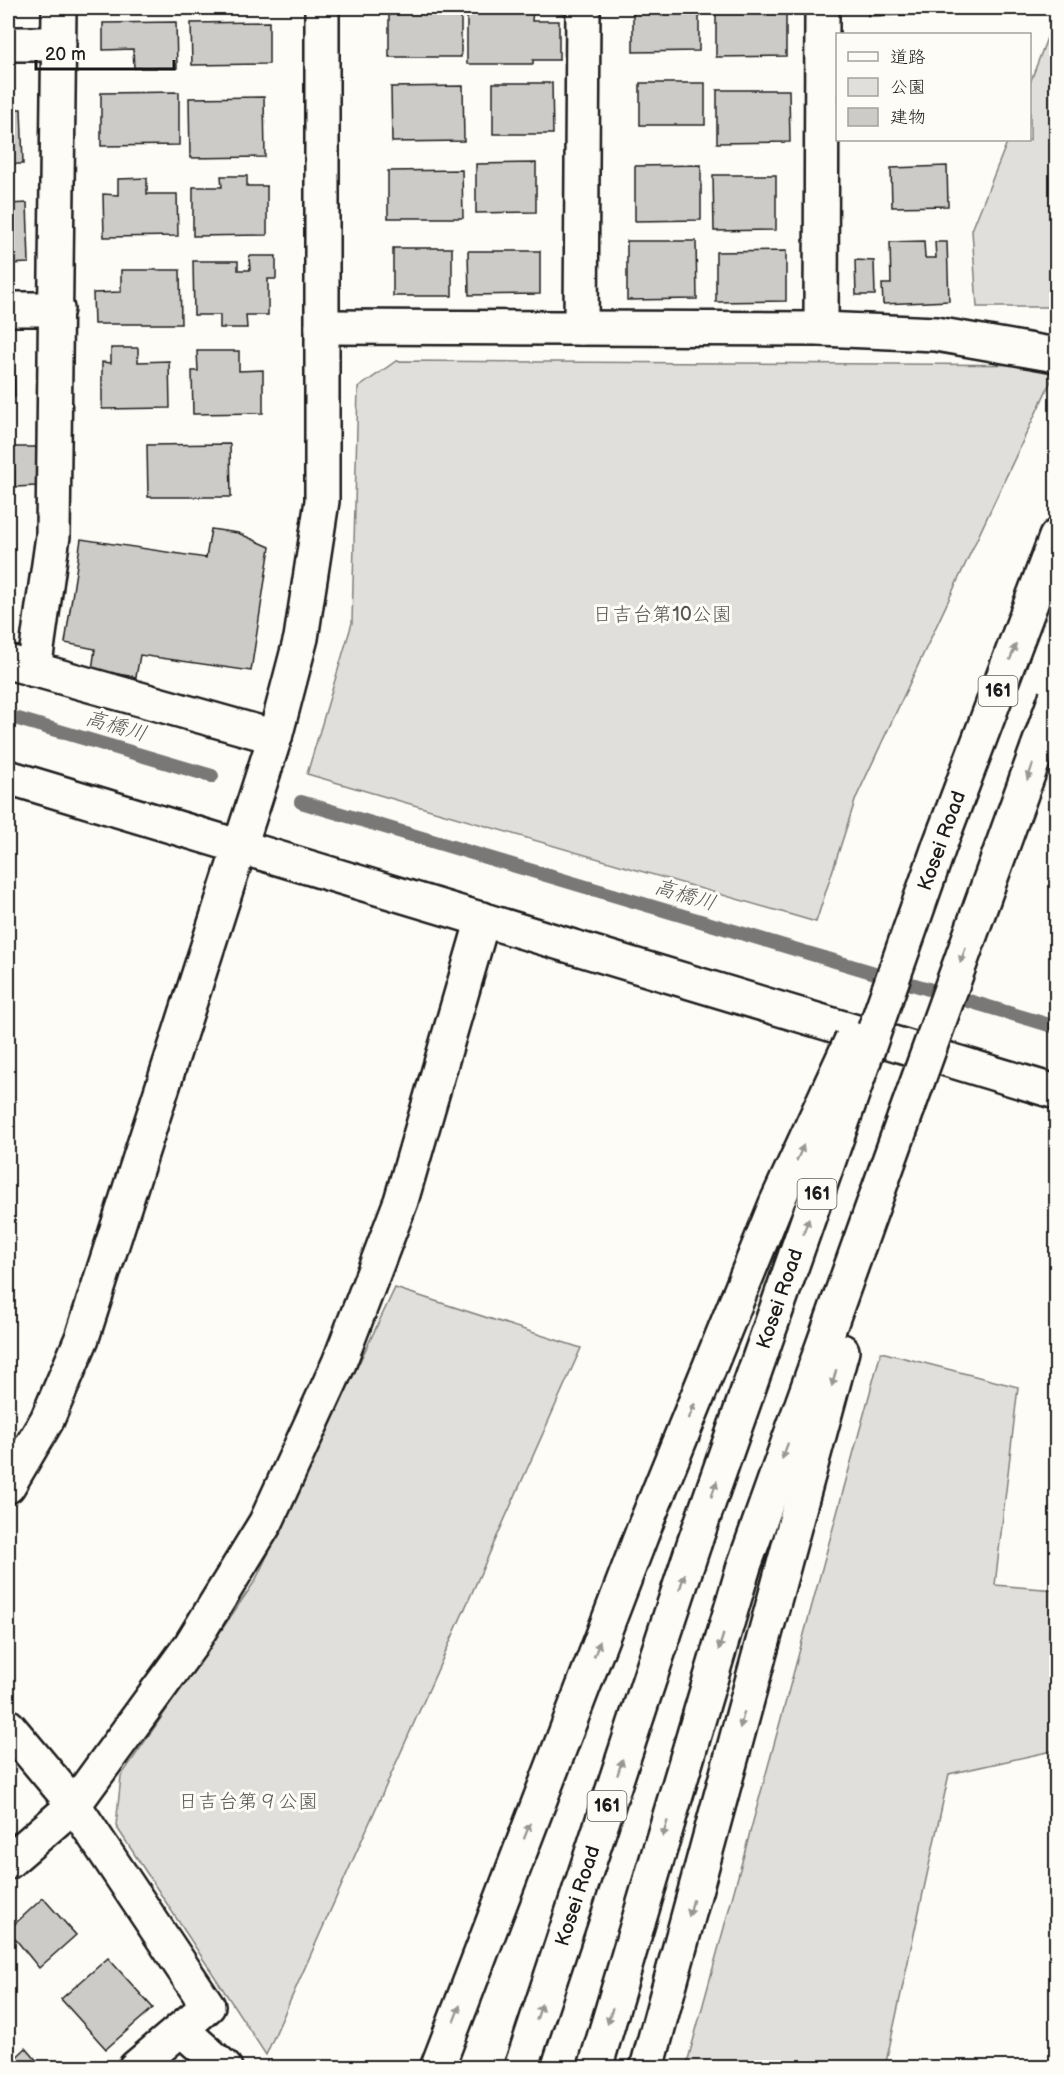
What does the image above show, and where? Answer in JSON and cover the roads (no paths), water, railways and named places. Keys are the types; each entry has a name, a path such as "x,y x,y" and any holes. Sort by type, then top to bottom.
{"main road":[{"path":"59,8 53,536 21,666 275,737"},
{"path":"8,1486 46,1420 82,1338 275,737 301,638 322,501 322,8"},
{"path":"581,328 583,8"},
{"path":"821,329 822,8"},
{"path":"8,44 59,44"},
{"path":"8,309 57,309"},
{"path":"322,327 821,329 936,334 1056,355"},
{"name":"Kosei Road","path":"521,2067 694,1544 940,844 1056,537"},
{"path":"594,2067 744,1566 1056,697"},
{"path":"8,777 1056,1092"},
{"path":"437,2067 646,1523 776,1204 940,844"},
{"path":"8,1862 74,1805 190,1646 266,1522 339,1363 401,1202 483,919"},
{"path":"647,2067 904,1119"},
{"path":"8,1726 74,1805 208,2006 135,2067"},
{"path":"181,2029 225,2067"}],"waterway":[{"name":"高橋川","path":"8,716 212,776"},
{"name":"高橋川","path":"301,802 1056,1027"}],"park label":[{"name":"日吉台第10公園","path":"662,615"},
{"name":"日吉台第９公園","path":"248,1802"}]}
